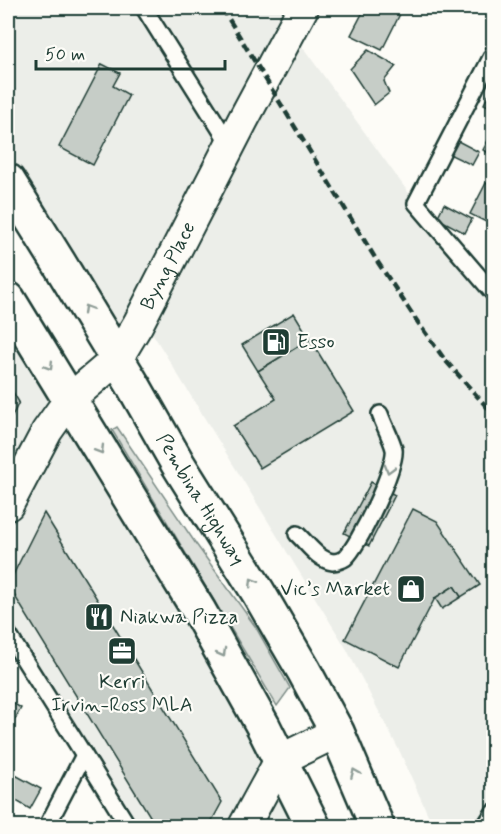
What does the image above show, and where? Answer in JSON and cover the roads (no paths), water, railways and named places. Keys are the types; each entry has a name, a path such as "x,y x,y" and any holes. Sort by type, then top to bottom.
{"main road":[{"name":"Pembina Highway","path":"8,181 178,464 258,592 338,732 377,826"},
{"path":"8,299 199,611 263,726 313,826"}],"street":[{"name":"Byng Place","path":"8,505 47,431 69,400 117,359 138,324 303,8"},
{"path":"244,826 280,760 338,732"}],"lane":[{"path":"144,8 230,145"},
{"path":"494,52 416,203 494,294"},
{"path":"297,534 322,558 335,562 344,559 357,540 391,467 394,449 380,414"},
{"path":"8,634 128,826"},
{"path":"47,826 84,754"},
{"path":"485,826 494,812"}],"railway":[{"path":"222,8 377,261 419,324 445,360 494,415"}],"place":[{"name":"Esso","path":"276,342"},
{"name":"Vic’s Market","path":"411,589"},
{"name":"Niakwa Pizza","path":"99,617"},
{"name":"Kerri Irvin-Ross MLA","path":"122,651"}]}
